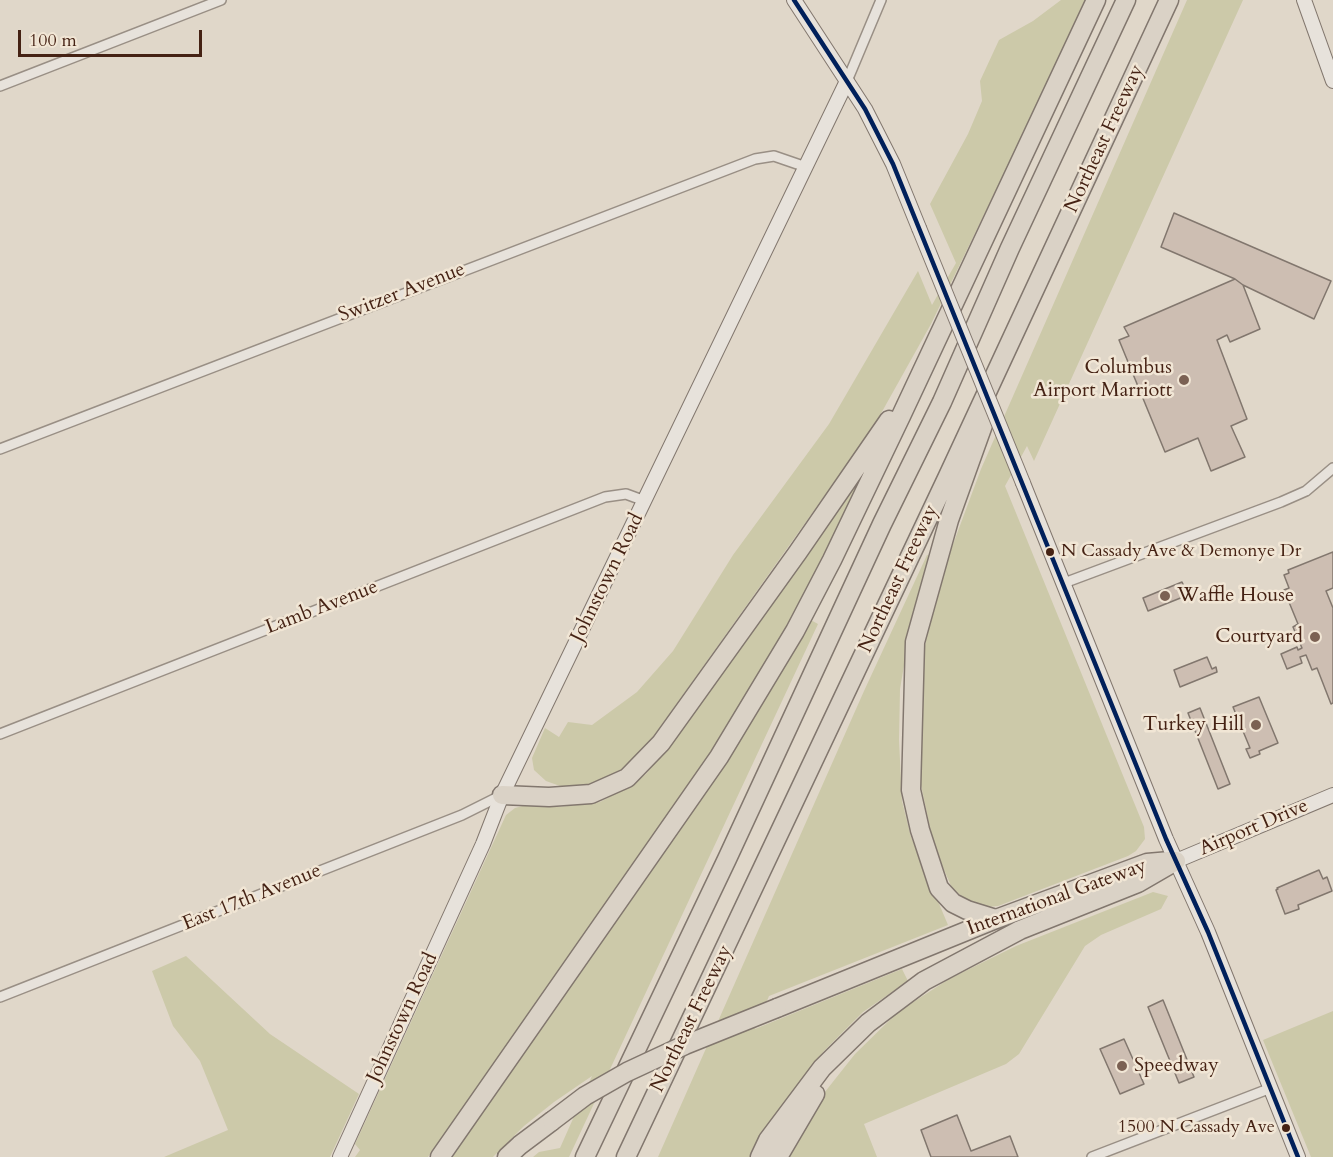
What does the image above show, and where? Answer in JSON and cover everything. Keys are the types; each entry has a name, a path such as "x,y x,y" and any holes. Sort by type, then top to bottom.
{"highway":[{"path":"440,1157 689,801 749,709 795,631 832,560 1096,0"},
{"name":"Northeast Freeway","path":"585,1157 722,870 882,524 942,402 1010,248 1126,0"},
{"name":"Northeast Freeway","path":"626,1157 948,476 1169,0"},
{"path":"996,919 952,903 939,888 920,830 911,790 915,642 949,520 979,440 1011,338"},
{"path":"502,795 549,797 591,794 627,778 661,743 848,482 921,371"},
{"name":"International Gateway","path":"507,1157 585,1096 627,1072 685,1045 996,919 1147,863 1176,861"},
{"name":"International Gateway","path":"760,1157 768,1140 822,1068 868,1023 924,981 1020,930 1138,883 1176,861"},
{"path":"778,1157 828,1072 868,1023"},
{"path":"640,1157 671,1063"},
{"path":"521,1157 552,1121"}],"main road":[{"path":"794,0 866,109 884,146 1176,861 1208,932 1298,1157"},
{"path":"1304,0 1333,81"},
{"name":"Johnstown Road","path":"339,1157 479,853 502,795 847,81"},
{"name":"Airport Drive","path":"1176,861 1333,795"}],"street":[{"path":"0,87 220,0"},
{"name":"Johnstown Road","path":"847,81 881,0"},
{"name":"Switzer Avenue","path":"0,449 755,159 774,156 806,167"},
{"path":"1064,583 1281,502 1306,491 1333,468"},
{"name":"Lamb Avenue","path":"0,734 605,497 626,494 645,501"},
{"name":"East 17th Avenue","path":"0,997 462,815 502,795"},
{"path":"1092,1157 1271,1088"}],"shaded area":[{"path":"1061,0 1088,0 931,324 874,426 636,761 620,773 588,786 560,786 546,781 534,770 532,758 545,728 559,737 568,722 592,725 637,692 673,651 733,555 829,424 918,271 932,305 956,263 930,204 968,134 982,101 980,81 999,40 1033,21"},
{"path":"1187,0 1243,0 1034,461 1027,446 1005,486 1144,827 1145,839 1136,851 1128,856 998,906 988,907 965,899 952,888 934,847 920,780 922,671 926,638 942,574 981,469"},
{"path":"859,478 864,480 828,554 759,678 696,777 428,1157 355,1157 360,1150 355,1144 506,815 515,808 526,805 559,807 600,802 630,786 646,774"},
{"path":"927,555 932,556 913,613 900,689 899,740 902,801 911,837 948,925 769,996 755,1029 902,969 908,981 863,1012 824,1051 792,1092 751,1157 658,1157 864,691"},
{"path":"809,619 818,624 569,1157 533,1157 539,1152 560,1148 592,1076 524,1126 493,1157 448,1157"},
{"path":"1153,892 1168,896 1161,909 1101,935 1085,946 1019,1054 1006,1064 864,1124 877,1157 787,1157 813,1107 855,1054 898,1012 949,979 1016,946"},
{"path":"186,956 270,1034 359,1094 330,1157 164,1157 228,1130 200,1061 173,1026 152,971"},
{"path":"1333,1011 1333,1157 1311,1157 1263,1040"}],"building":[{"path":"1174,213 1331,281 1314,319 1235,279 1161,247"},
{"name":"Columbus Airport Marriott","path":"1235,279 1243,285 1260,329 1230,342 1227,335 1217,340 1247,419 1231,426 1245,457 1211,471 1198,438 1165,452 1119,340 1129,336 1124,327"},
{"name":"Courtyard","path":"1333,552 1333,588 1326,591 1333,608 1333,703 1331,704 1317,668 1312,670 1306,655 1300,657 1302,663 1287,669 1281,654 1297,647 1298,650 1302,648 1293,627 1298,624 1284,590 1289,588 1284,575 1289,573 1288,570"},
{"name":"Waffle House","path":"1182,582 1188,595 1148,611 1143,598"},
{"path":"1207,657 1212,669 1216,667 1217,672 1180,687 1174,670"},
{"name":"Turkey Hill","path":"1259,697 1278,743 1259,751 1260,754 1250,758 1246,749 1250,748 1233,707"},
{"name":"Turkey Hill","path":"1200,708 1230,784 1218,789 1188,713"},
{"path":"1319,870 1323,879 1327,877 1332,891 1298,905 1299,909 1285,914 1277,888"},
{"name":"Speedway","path":"1163,1000 1194,1077 1179,1083 1148,1007"},
{"name":"Speedway","path":"1124,1039 1144,1084 1120,1094 1100,1049"},
{"path":"957,1115 971,1151 1010,1136 1018,1157 931,1157 921,1130"}],"transit line":[{"path":"794,0 865,109 893,164 1166,839 1208,932 1298,1157"}],"place":[{"name":"Columbus Airport Marriott","path":"1184,380"},
{"name":"N Cassady Ave & Demonye Dr","path":"1050,552"},
{"name":"Waffle House","path":"1165,596"},
{"name":"Courtyard","path":"1315,637"},
{"name":"Turkey Hill","path":"1256,725"},
{"name":"Speedway","path":"1122,1066"},
{"name":"1500 N Cassady Ave","path":"1286,1128"}]}
